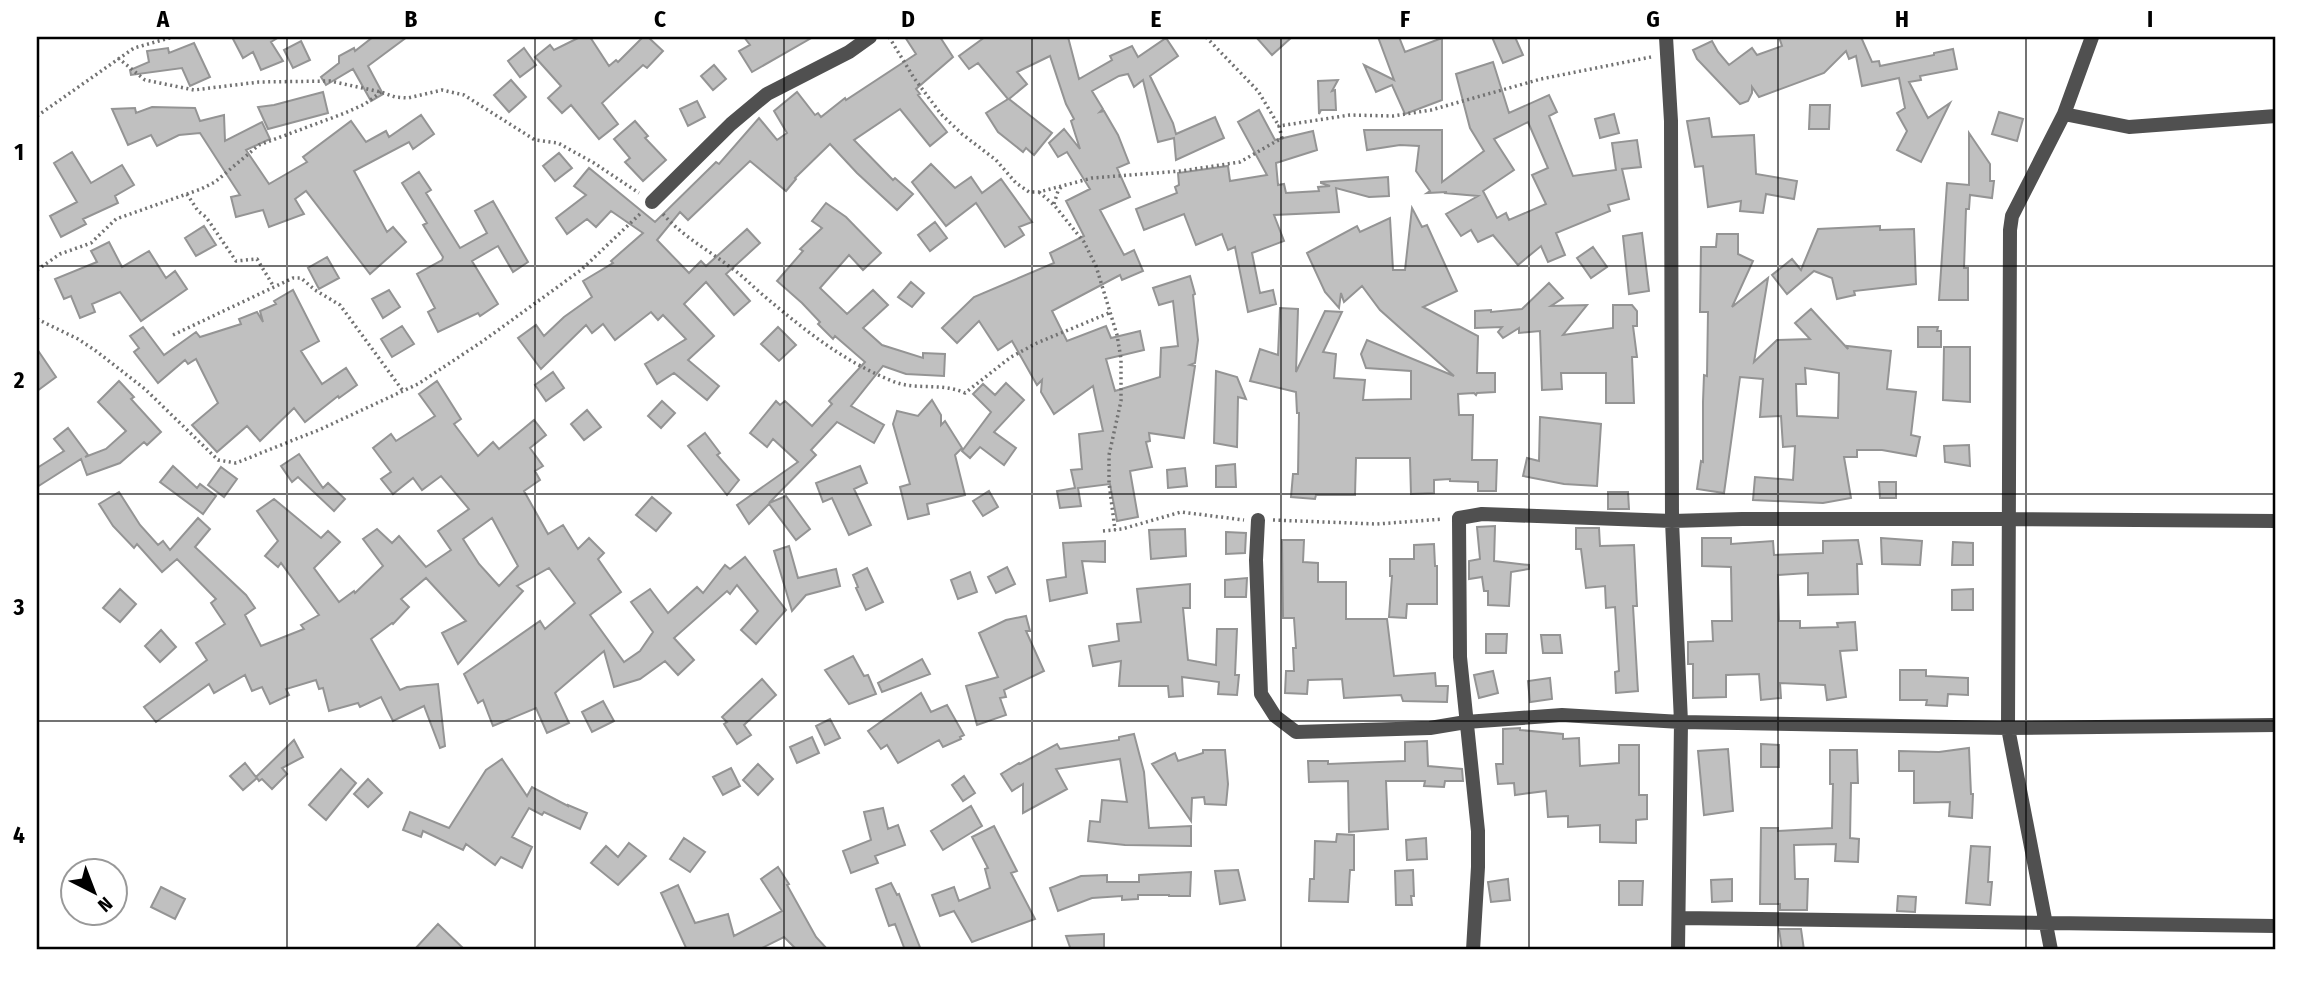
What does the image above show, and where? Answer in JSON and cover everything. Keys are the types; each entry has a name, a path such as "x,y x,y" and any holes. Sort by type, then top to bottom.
{"street":[{"path":"652,202 731,124 767,94 849,52 870,37"},
{"path":"1666,37 1671,121 1672,521 1681,722 1678,950"},
{"path":"2051,950 2008,728 2010,230 2012,216 2064,114 2092,37"},
{"path":"2064,114 2129,127 2276,116"},
{"path":"1473,950 1478,831 1460,657 1459,517 1482,514 1672,521 2276,521"},
{"path":"1258,520 1256,560 1261,694 1275,716 1296,732 1430,728 1466,722 1562,715 1681,722 2008,728 2276,725"},
{"path":"1679,918 2276,926"}],"path":[{"path":"37,116 134,48 173,37"},
{"path":"889,37 914,78 941,114 996,160 1016,183 1028,192 1039,192 1092,178 1181,171 1240,162 1282,138 1279,126 1258,91 1206,37"},
{"path":"1279,126 1350,115 1393,116 1432,110 1541,79 1667,54"},
{"path":"118,58 145,80 194,90 259,82 330,81 408,99 442,90 464,95 535,141 558,143 594,163 652,202 675,228 731,267 819,341 848,360 895,383 915,387 942,386 965,393 1028,347 1109,313"},
{"path":"37,270 60,254 91,243 116,219 215,182 260,145 345,113 382,92"},
{"path":"1054,205 1058,191 1064,185"},
{"path":"1039,192 1054,205 1084,242 1106,293 1109,313 1117,335 1121,359 1121,401 1109,456 1110,495 1115,530"},
{"path":"187,194 236,261 257,259 274,287"},
{"path":"37,319 96,351 145,389 218,460 236,463 321,429 418,384 581,270 652,202"},
{"path":"173,335 293,278 301,278 340,305 403,391"},
{"path":"1103,531 1181,512 1258,520 1377,524 1459,517"}],"building":[{"path":"232,37 279,37 271,42 283,61 261,70 253,52 243,58"},
{"path":"373,37 407,37 368,66 383,94 371,101 353,69 326,85 321,77 339,63 339,56 354,48 355,51"},
{"path":"580,37 590,37 609,66 616,60 618,62 643,37 648,37 663,51 647,68 643,65 602,103 618,124 599,139 571,105 562,113 548,98 561,86 535,57 550,45 554,50"},
{"path":"744,37 813,37 752,72 739,51 750,45"},
{"path":"905,37 940,37 953,57 916,89 947,132 930,146 900,109 854,140 893,180 895,178 913,194 897,210 830,144 795,178 786,191 750,161 688,220 680,212 657,240 689,273 701,261 706,266 747,229 760,243 726,274 750,301 734,315 706,282 684,304 714,336 688,360 719,386 707,400 674,373 657,384 645,364 686,339 663,315 658,320 651,312 615,340 603,324 592,333 586,325 541,369 518,338 536,325 544,336 564,317 592,297 583,281 613,263 611,261 643,233 611,211 596,227 587,219 567,234 556,218 586,195 574,186 589,168 655,222 716,162 719,164 759,118 777,140 787,133 774,111 797,92 815,115 818,113 821,117 845,98 846,100 916,54"},
{"path":"985,37 1068,37 1079,79 1112,60 1110,56 1132,46 1138,57 1166,38 1178,56 1150,76 1176,134 1215,117 1224,138 1176,160 1174,138 1158,142 1143,80 1134,87 1128,74 1092,91 1103,109 1100,112 1104,111 1118,135 1129,163 1117,168 1130,197 1100,210 1124,255 1134,250 1143,271 1122,280 1120,275 1052,311 1067,341 1106,326 1111,338 1140,331 1144,350 1106,359 1115,391 1160,377 1161,348 1178,346 1173,301 1159,305 1153,288 1190,276 1195,294 1198,340 1195,363 1190,365 1195,366 1184,438 1149,433 1150,441 1146,442 1152,467 1130,471 1138,517 1117,521 1110,484 1078,488 1081,506 1060,508 1057,491 1075,488 1071,470 1082,469 1079,434 1103,431 1093,386 1054,414 1041,392 1042,380 1037,385 1012,341 998,350 979,321 957,343 942,328 974,297 1054,263 1050,253 1084,236 1066,201 1090,189 1067,152 1058,157 1049,143 1064,129 1080,149 1071,121 1074,119 1066,104 1050,56 1017,72 1027,84 1009,99 1052,133 1034,155 1026,148 1023,152 998,132 986,113 1008,99 978,63 969,69 959,56"},
{"path":"1256,37 1292,37 1272,55"},
{"path":"1378,37 1399,37 1405,52 1442,38 1442,100 1405,114 1392,85 1376,92 1364,65 1394,80"},
{"path":"1492,37 1515,37 1523,55 1503,63"},
{"path":"1779,37 1861,37 1872,62 1879,61 1880,66 1953,49 1957,69 1920,76 1921,80 1909,82 1928,118 1950,103 1921,162 1897,150 1907,131 1897,113 1905,108 1899,78 1862,86 1856,56 1849,59 1846,51 1824,73 1759,97 1752,87 1748,101 1740,104 1697,59 1693,50 1712,41 1729,65 1752,48 1757,55 1782,46"},
{"path":"301,41 310,60 293,68 284,50"},
{"path":"194,43 210,77 190,86 182,68 131,75 130,70 149,62 147,51 168,48 169,53"},
{"path":"524,48 536,65 520,77 508,61"},
{"path":"1493,62 1509,113 1549,95 1557,112 1549,116 1573,176 1616,170 1612,143 1637,140 1641,167 1622,169 1629,199 1608,205 1610,211 1556,233 1565,255 1548,262 1541,246 1518,265 1493,235 1478,242 1471,230 1461,236 1446,214 1478,196 1444,193 1447,192 1427,193 1430,191 1416,171 1419,146 1400,145 1367,150 1364,130 1442,130 1442,182 1484,151 1470,128 1456,74","holes":["1528,122 1548,168 1532,175 1546,204 1509,220 1506,213 1497,218 1483,191 1514,170 1494,139"]},
{"path":"714,65 726,79 713,90 701,76"},
{"path":"511,80 526,97 509,112 494,95"},
{"path":"1338,80 1332,91 1335,90 1336,110 1321,110 1319,114 1318,81"},
{"path":"323,92 328,113 268,129 258,107 274,105"},
{"path":"697,101 705,117 688,126 680,109"},
{"path":"1810,105 1830,105 1829,129 1809,129"},
{"path":"152,107 195,108 200,121 224,115 225,141 262,122 270,139 246,150 269,184 307,162 303,157 351,121 366,142 386,131 389,137 421,115 434,134 413,149 409,142 354,171 387,232 393,227 406,242 370,274 306,191 295,199 304,214 269,227 263,210 236,217 231,197 240,195 200,133 179,135 157,146 151,135 128,145 112,109 135,108 136,113"},
{"path":"1259,110 1275,140 1313,131 1317,150 1276,163 1278,185 1284,184 1286,193 1319,191 1318,187 1330,186 1321,182 1388,177 1389,196 1369,197 1336,188 1339,212 1274,215 1284,241 1252,253 1260,293 1273,290 1276,304 1248,312 1235,247 1228,250 1222,234 1196,245 1184,214 1144,230 1136,209 1177,193 1175,187 1179,185 1178,173 1228,166 1230,181 1267,175 1238,122"},
{"path":"1999,112 2023,119 2017,141 1992,134"},
{"path":"1614,114 1619,133 1600,138 1595,119"},
{"path":"1709,118 1712,137 1754,135 1756,174 1797,181 1794,199 1766,194 1763,213 1740,211 1741,201 1708,207 1703,166 1695,167 1687,121"},
{"path":"635,121 648,136 645,138 666,160 643,181 625,162 630,158 614,139"},
{"path":"1969,133 1990,164 1990,181 1994,181 1992,198 1970,195 1969,209 1966,209 1964,268 1968,268 1968,300 1939,300 1947,183 1969,185"},
{"path":"72,152 91,183 122,165 134,185 115,196 118,203 83,219 86,224 61,237 50,216 77,202 54,163"},
{"path":"559,153 572,168 555,181 543,166"},
{"path":"931,164 955,188 971,177 982,193 1001,179 1032,222 1019,227 1024,235 1005,247 976,203 946,226 912,182"},
{"path":"419,172 431,190 426,193 460,248 487,233 475,211 493,201 528,262 513,272 498,246 472,261 498,304 480,316 478,313 438,332 428,312 435,308 417,274 443,257 423,225 427,223 402,183"},
{"path":"826,203 846,217 881,253 863,270 849,255 820,288 847,314 873,290 888,305 863,328 882,345 923,358 923,353 945,354 944,376 906,374 883,366 851,406 884,425 874,443 837,422 811,450 816,455 769,503 786,496 810,529 796,540 769,504 749,524 737,505 798,462 773,439 767,447 750,433 776,401 780,405 785,401 812,426 832,404 829,401 865,362 835,336 833,339 802,303 777,281 803,251 800,249 822,228 812,221"},
{"path":"1412,208 1422,227 1427,225 1457,291 1423,307 1478,336 1477,373 1495,373 1495,392 1458,394 1459,415 1473,415 1472,460 1497,460 1496,491 1478,491 1478,482 1450,479 1434,480 1434,493 1411,494 1410,458 1356,458 1355,495 1316,495 1315,499 1291,497 1293,474 1298,474 1299,413 1296,392 1250,381 1260,349 1278,355 1280,308 1298,309 1296,372 1325,311 1342,312 1323,352 1336,354 1334,378 1365,380 1363,400 1411,399 1411,371 1366,368 1361,354 1367,340 1454,376 1380,310 1362,286 1344,302 1341,293 1339,308 1325,292 1307,253 1357,226 1360,232 1390,218 1393,270 1405,270"},
{"path":"935,222 947,238 930,251 918,235"},
{"path":"204,226 216,245 196,256 185,238"},
{"path":"1880,226 1880,230 1914,229 1916,284 1854,291 1855,295 1837,299 1832,278 1814,271 1787,294 1772,275 1792,259 1801,270 1818,229"},
{"path":"1642,233 1649,291 1629,294 1623,236"},
{"path":"1717,234 1738,234 1738,254 1753,261 1732,307 1768,278 1754,362 1777,340 1810,339 1795,323 1811,309 1848,349 1847,346 1891,351 1887,389 1916,392 1911,435 1920,437 1916,456 1882,450 1857,450 1857,457 1844,457 1851,498 1823,503 1753,500 1755,477 1793,480 1795,446 1783,447 1781,416 1760,417 1763,379 1740,377 1724,493 1697,489 1701,461 1703,462 1704,375 1707,376 1708,312 1700,312 1701,247 1716,247","holes":["1805,368 1839,373 1838,418 1797,416 1796,384 1806,384"]},
{"path":"109,242 122,267 149,251 166,278 175,271 187,289 141,321 120,292 92,304 95,312 80,318 71,296 64,299 55,279 97,262 91,251"},
{"path":"1593,247 1607,267 1591,278 1577,258"},
{"path":"327,257 339,278 319,289 308,268"},
{"path":"911,282 924,293 912,307 898,297"},
{"path":"1549,283 1563,298 1551,306 1587,305 1563,335 1613,328 1613,305 1632,305 1637,311 1637,326 1633,326 1637,357 1632,357 1634,403 1606,403 1606,373 1561,373 1562,389 1542,390 1540,331 1519,333 1519,328 1503,338 1498,332 1502,327 1475,328 1475,311 1522,309"},
{"path":"293,290 319,341 301,351 322,384 346,368 357,385 305,422 294,408 260,441 247,426 217,452 192,425 218,403 196,359 188,364 185,360 158,383 134,352 139,348 130,336 143,327 164,355 196,332 200,337 241,324 239,319 257,312 263,322 260,311 276,304 274,301"},
{"path":"389,290 400,307 383,318 372,299"},
{"path":"402,326 414,344 392,357 381,339"},
{"path":"778,327 796,345 779,361 761,344"},
{"path":"1918,327 1938,327 1937,331 1941,331 1941,347 1918,347"},
{"path":"1944,347 1970,347 1970,402 1943,400"},
{"path":"37,349 56,377 37,391"},
{"path":"1216,371 1237,377 1246,399 1238,397 1237,447 1214,443"},
{"path":"553,372 564,388 546,401 535,385"},
{"path":"119,381 134,397 131,399 161,432 147,445 144,442 120,463 87,475 81,459 37,487 37,468 64,451 54,439 68,428 88,455 85,457 106,449 126,431 98,402"},
{"path":"437,381 461,419 454,424 478,456 493,442 499,449 534,420 546,435 530,448 543,466 535,471 540,480 524,491 548,534 563,525 578,549 589,538 604,553 598,559 621,592 590,615 624,662 640,651 653,632 631,602 650,589 668,613 697,587 703,593 725,565 730,569 745,557 786,610 756,644 741,630 758,611 737,585 730,594 727,591 674,638 694,660 678,675 665,661 640,679 614,687 604,651 555,693 569,723 547,733 536,708 493,726 483,700 478,703 464,674 540,621 545,629 575,603 549,568 517,586 523,591 458,664 442,633 466,621 426,578 401,599 409,607 393,624 371,639 400,690 438,684 445,746 440,748 424,706 393,721 381,697 360,707 358,703 329,711 323,688 319,689 316,680 286,689 289,695 270,704 262,687 252,691 245,675 214,693 209,684 156,722 144,707 207,660 196,643 225,624 211,603 216,599 177,559 162,572 137,544 134,548 113,526 99,504 119,492 140,525 158,545 163,541 170,550 198,518 210,529 195,547 246,595 255,608 245,615 261,646 304,629 301,625 319,615 281,563 278,567 265,556 278,541 257,511 274,499 321,538 328,531 340,542 314,568 339,602 354,591 355,593 383,566 363,539 377,529 392,543 399,536 426,567 451,550 438,531 469,509 441,476 422,490 413,478 393,494 381,479 391,472 373,448 391,434 396,441 435,416 419,394","holes":["492,518 518,566 499,586 479,564 463,539"]},
{"path":"1006,383 1024,400 994,432 1016,448 1004,465 980,447 970,458 962,451 991,412 973,394 983,384 995,395"},
{"path":"932,400 941,415 941,425 945,421 962,448 955,455 965,495 927,504 929,514 908,519 900,487 910,484 893,424 897,411 918,416"},
{"path":"662,401 675,413 661,428 648,416"},
{"path":"587,410 601,427 584,440 571,424"},
{"path":"1540,417 1601,424 1597,486 1564,484 1523,476 1527,458 1539,461"},
{"path":"705,433 720,453 717,455 739,480 727,495 688,446"},
{"path":"1969,445 1970,466 1945,462 1944,446"},
{"path":"299,454 323,488 328,483 345,499 334,511 298,477 292,482 281,466"},
{"path":"1235,464 1236,487 1216,487 1216,466"},
{"path":"173,466 197,488 200,484 216,496 203,514 160,482"},
{"path":"860,466 867,483 854,489 871,525 849,535 832,498 823,502 816,483"},
{"path":"221,467 237,479 224,497 208,485"},
{"path":"1185,468 1187,486 1168,488 1167,470"},
{"path":"1879,482 1896,482 1896,498 1880,498"},
{"path":"989,491 998,507 983,516 973,501"},
{"path":"1608,492 1628,492 1629,509 1608,509"},
{"path":"652,497 671,513 656,531 636,515"},
{"path":"1495,526 1494,561 1529,565 1529,569 1511,572 1509,606 1488,605 1488,591 1484,591 1482,577 1469,579 1469,561 1480,559 1477,527"},
{"path":"1576,528 1599,528 1600,546 1634,545 1637,606 1633,606 1638,691 1616,693 1615,672 1619,671 1615,607 1606,608 1605,586 1586,588 1581,549 1576,549"},
{"path":"1185,529 1186,556 1151,559 1149,530"},
{"path":"1226,532 1246,533 1245,553 1226,554"},
{"path":"1702,538 1731,538 1731,544 1773,541 1774,555 1823,553 1823,541 1858,540 1862,564 1857,564 1858,594 1808,595 1808,573 1778,575 1779,621 1800,621 1800,628 1838,627 1837,623 1855,622 1857,650 1840,651 1846,697 1827,700 1825,685 1780,683 1781,698 1761,700 1759,674 1726,675 1726,697 1693,698 1693,664 1688,664 1688,642 1713,641 1712,621 1732,621 1731,567 1702,566"},
{"path":"1881,538 1922,541 1920,565 1882,564"},
{"path":"1282,540 1304,540 1303,562 1318,563 1318,582 1346,582 1346,619 1387,619 1394,676 1435,673 1436,686 1448,686 1447,702 1403,701 1401,695 1344,698 1342,679 1308,680 1307,694 1285,693 1286,671 1294,671 1293,648 1296,648 1294,618 1283,618"},
{"path":"1105,541 1105,562 1082,561 1087,593 1050,601 1047,580 1066,577 1063,543"},
{"path":"1953,542 1973,543 1973,565 1952,565"},
{"path":"1434,544 1437,604 1407,604 1406,618 1389,617 1392,576 1390,559 1414,559 1414,545"},
{"path":"789,546 798,578 836,569 840,586 806,595 792,611 774,551"},
{"path":"1007,567 1015,584 996,593 988,577"},
{"path":"867,568 883,602 866,610 853,575"},
{"path":"970,572 977,592 958,599 951,580"},
{"path":"1247,578 1246,597 1225,597 1225,580"},
{"path":"1190,584 1190,608 1183,608 1188,660 1216,665 1217,629 1237,629 1237,695 1218,694 1219,682 1182,677 1183,696 1169,697 1168,686 1119,686 1121,661 1093,666 1089,646 1119,641 1117,624 1141,622 1137,589"},
{"path":"120,589 136,604 120,622 103,608"},
{"path":"1973,589 1973,610 1952,610 1952,590"},
{"path":"1026,616 1030,631 1026,631 1044,671 1004,690 1006,697 1000,698 1006,715 977,725 966,686 998,677 979,633 1006,620"},
{"path":"161,630 176,647 160,662 145,646"},
{"path":"1486,634 1507,634 1506,653 1486,653"},
{"path":"1541,635 1560,635 1562,653 1543,653"},
{"path":"853,656 864,676 868,675 876,694 849,704 825,670"},
{"path":"922,659 930,674 882,692 878,683"},
{"path":"1900,670 1926,670 1926,676 1968,678 1968,695 1948,694 1947,706 1926,705 1927,700 1900,700"},
{"path":"1493,671 1498,693 1479,698 1474,675"},
{"path":"1550,678 1552,699 1530,702 1528,681"},
{"path":"762,679 776,695 744,725 751,735 737,744 722,717"},
{"path":"921,693 931,712 947,705 964,735 943,747 939,740 898,763 887,745 881,749 868,731"},
{"path":"603,701 614,721 592,732 582,712"},
{"path":"830,719 840,738 825,745 816,726"},
{"path":"1520,728 1563,734 1563,739 1579,738 1580,766 1619,763 1619,745 1639,745 1639,795 1647,795 1647,819 1636,820 1636,843 1600,842 1600,825 1568,827 1568,816 1548,817 1546,791 1515,795 1514,783 1498,784 1496,764 1503,764 1503,729"},
{"path":"1134,734 1144,772 1149,828 1191,826 1191,846 1125,845 1088,841 1090,821 1100,822 1102,800 1127,802 1120,759 1056,769 1067,789 1023,813 1023,784 1012,791 1001,774 1057,744 1060,749 1119,740 1119,737"},
{"path":"812,737 819,753 797,763 790,747"},
{"path":"294,740 303,757 282,768 287,774 272,789 262,779 259,781 257,778 243,790 230,776 245,763 256,777"},
{"path":"1427,741 1428,766 1462,769 1463,781 1445,781 1444,787 1424,786 1425,781 1386,781 1388,829 1349,832 1348,781 1309,782 1308,761 1328,761 1328,764 1405,761 1405,742"},
{"path":"1761,744 1779,745 1779,767 1761,767"},
{"path":"1969,748 1972,818 1949,816 1950,802 1914,803 1914,771 1899,771 1899,751 1939,752"},
{"path":"1728,749 1733,811 1704,815 1698,751"},
{"path":"1203,750 1225,750 1228,784 1226,805 1205,804 1204,797 1192,798 1191,821 1152,764 1175,753 1178,761 1203,753"},
{"path":"1830,750 1857,750 1858,783 1851,783 1850,838 1859,839 1858,862 1835,861 1836,844 1794,845 1795,879 1808,879 1807,910 1780,910 1780,904 1760,904 1761,828 1778,828 1778,831 1832,828 1833,784 1830,784"},
{"path":"502,759 527,796 532,787 587,813 580,829 529,808 512,837 532,847 522,868 501,857 495,865 466,844 463,850 423,831 421,837 403,830 410,812 449,828 486,770"},
{"path":"758,764 773,779 758,795 743,780"},
{"path":"731,768 740,786 723,795 713,777"},
{"path":"341,769 356,783 326,820 309,805"},
{"path":"964,776 975,793 963,801 952,785"},
{"path":"368,779 382,793 368,807 354,794"},
{"path":"971,806 982,826 943,850 931,831"},
{"path":"883,808 888,829 898,825 905,845 875,856 878,863 851,873 843,851 871,840 864,812"},
{"path":"994,826 1017,871 1011,873 1035,919 972,942 954,911 940,916 932,895 954,887 959,901 990,888 985,869 988,868 972,837"},
{"path":"1337,834 1354,835 1354,870 1350,870 1348,902 1309,901 1310,879 1314,879 1315,841 1336,842"},
{"path":"684,838 705,852 690,872 670,859"},
{"path":"1426,838 1427,859 1407,860 1406,840"},
{"path":"629,843 646,856 618,885 591,863 606,846 618,857"},
{"path":"1971,846 1990,847 1990,905 1966,903"},
{"path":"778,867 816,937 828,950 797,950 784,937 758,950 687,950 661,893 678,885 695,923 728,914 734,936 782,911 761,879"},
{"path":"1238,870 1245,900 1220,904 1215,871"},
{"path":"1413,870 1412,905 1396,905 1395,871"},
{"path":"1191,872 1190,896 1138,895 1138,899 1122,900 1122,896 1092,898 1058,911 1050,888 1081,876 1107,875 1107,882 1139,882 1139,875"},
{"path":"1508,879 1510,900 1491,902 1488,882"},
{"path":"1732,879 1732,901 1712,902 1711,880"},
{"path":"1619,881 1643,881 1642,905 1619,905"},
{"path":"891,883 897,895 899,894 921,950 905,950 895,924 889,926 876,889"},
{"path":"161,887 185,899 175,919 151,907"},
{"path":"1898,896 1916,897 1915,912 1897,911"},
{"path":"438,924 465,950 414,950"},
{"path":"1779,929 1801,929 1804,950 1782,950"},
{"path":"1104,934 1104,950 1071,950 1066,936"}]}
